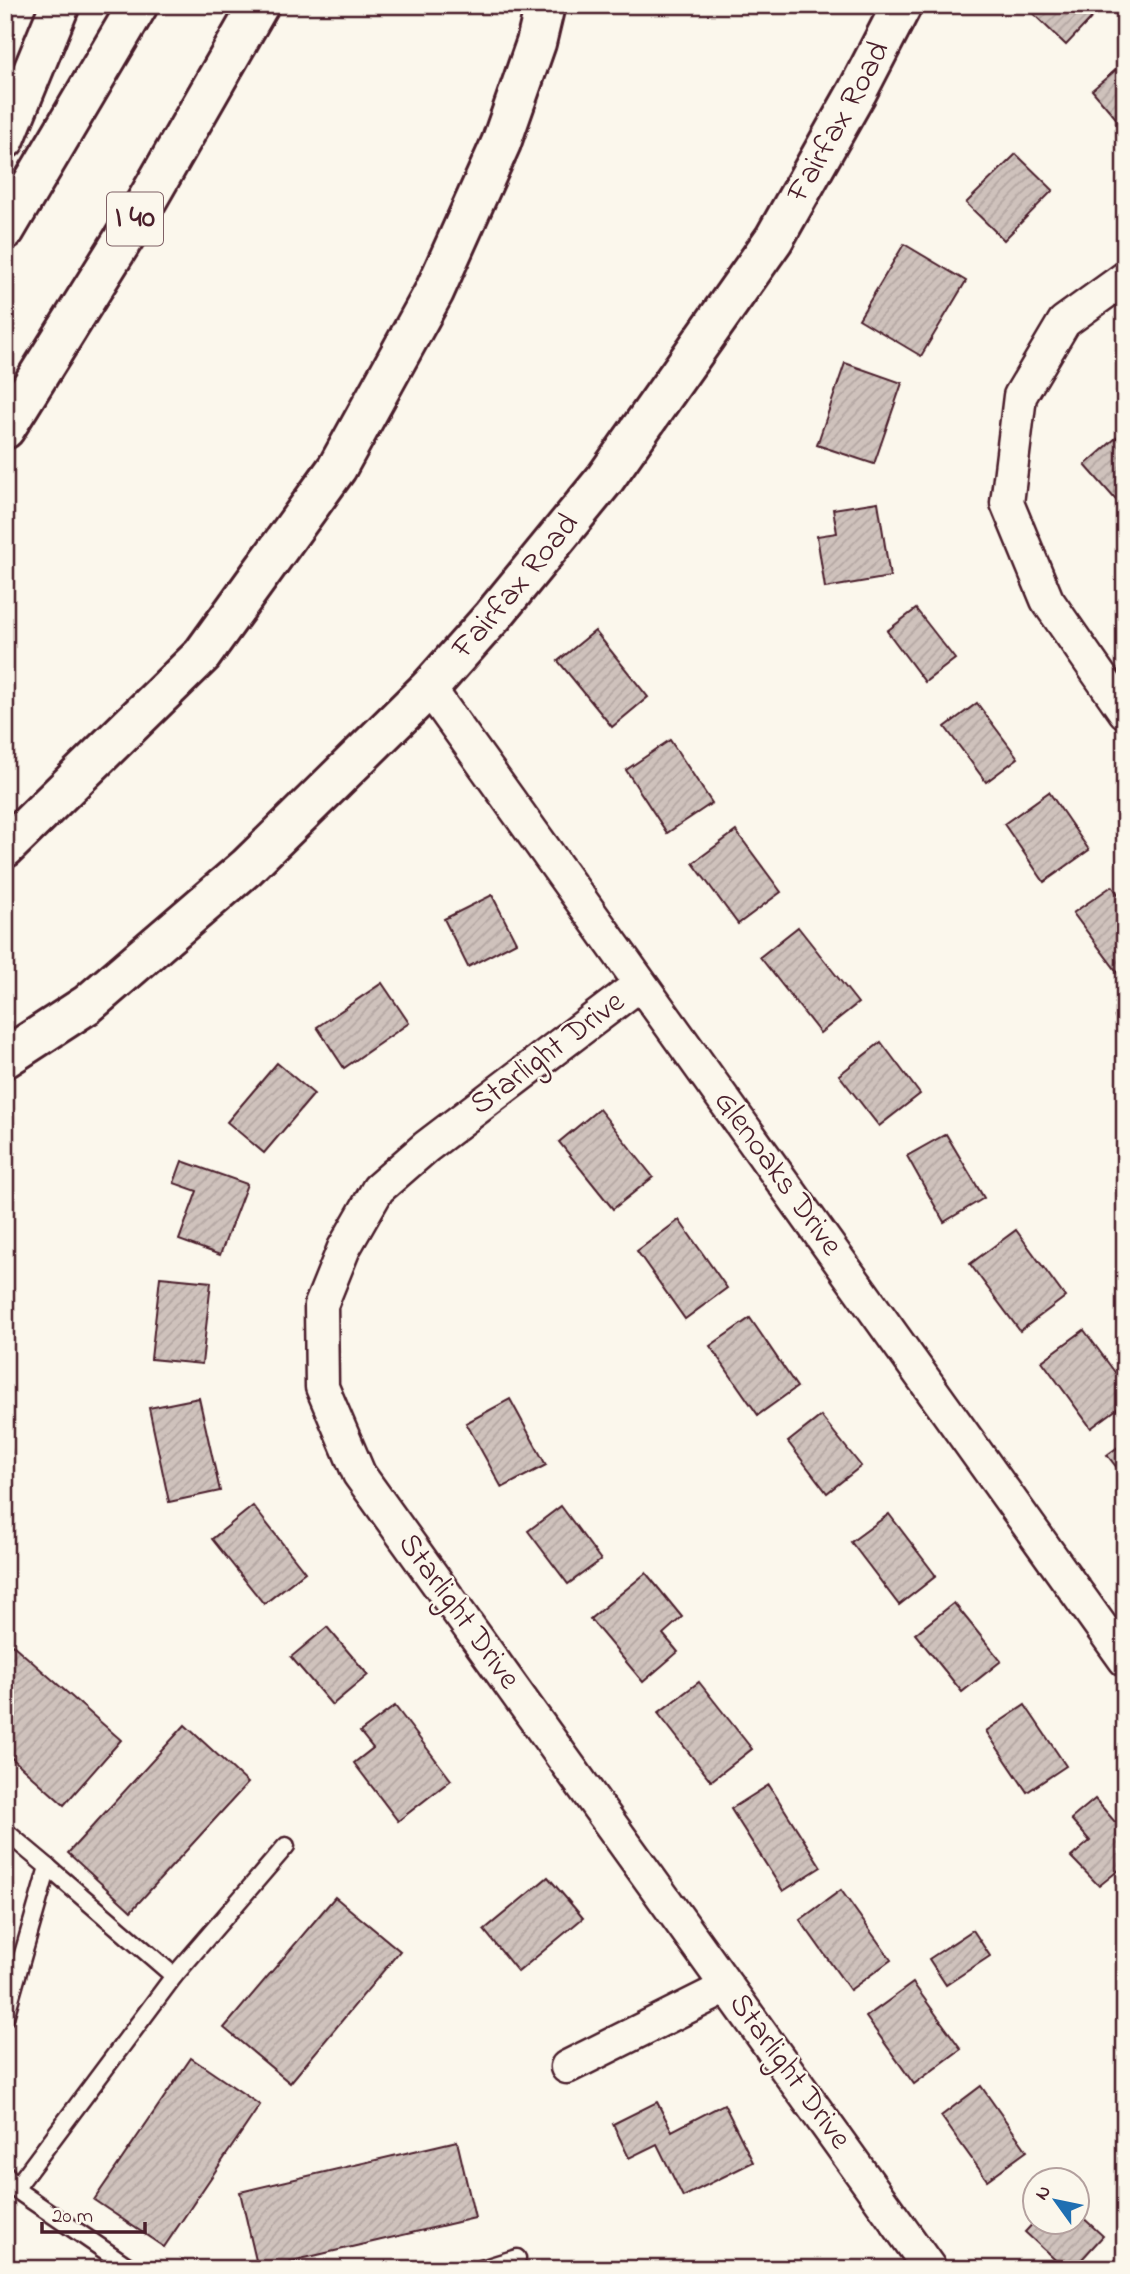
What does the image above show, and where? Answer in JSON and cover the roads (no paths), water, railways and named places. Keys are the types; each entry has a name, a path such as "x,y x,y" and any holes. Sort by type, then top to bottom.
{"main road":[{"path":"5,139 60,5"},
{"path":"5,230 138,5"},
{"name":"I 40","path":"5,429 142,209 259,5"},
{"path":"5,848 202,655 337,468 433,292 501,144 536,43 545,5"},
{"name":"Fairfax Road","path":"5,1058 88,1004 247,867 429,688 493,616 605,479 766,250 857,92 902,5"}],"street":[{"path":"1125,278 1064,322 1020,396 1007,503 1047,600 1125,712"},
{"name":"Glenoaks Drive","path":"429,688 1125,1660"},
{"name":"Starlight Drive","path":"640,984 426,1147 378,1189 344,1248 321,1305 322,1387 359,1474 930,2269"},
{"path":"567,2067 727,1987"}],"lane":[{"path":"5,1831 174,1976"},
{"path":"15,2189 174,1976 286,1846"},
{"path":"5,2017 48,1867"},
{"path":"5,2173 15,2189 132,2269"},
{"path":"481,2269 517,2258"}]}
